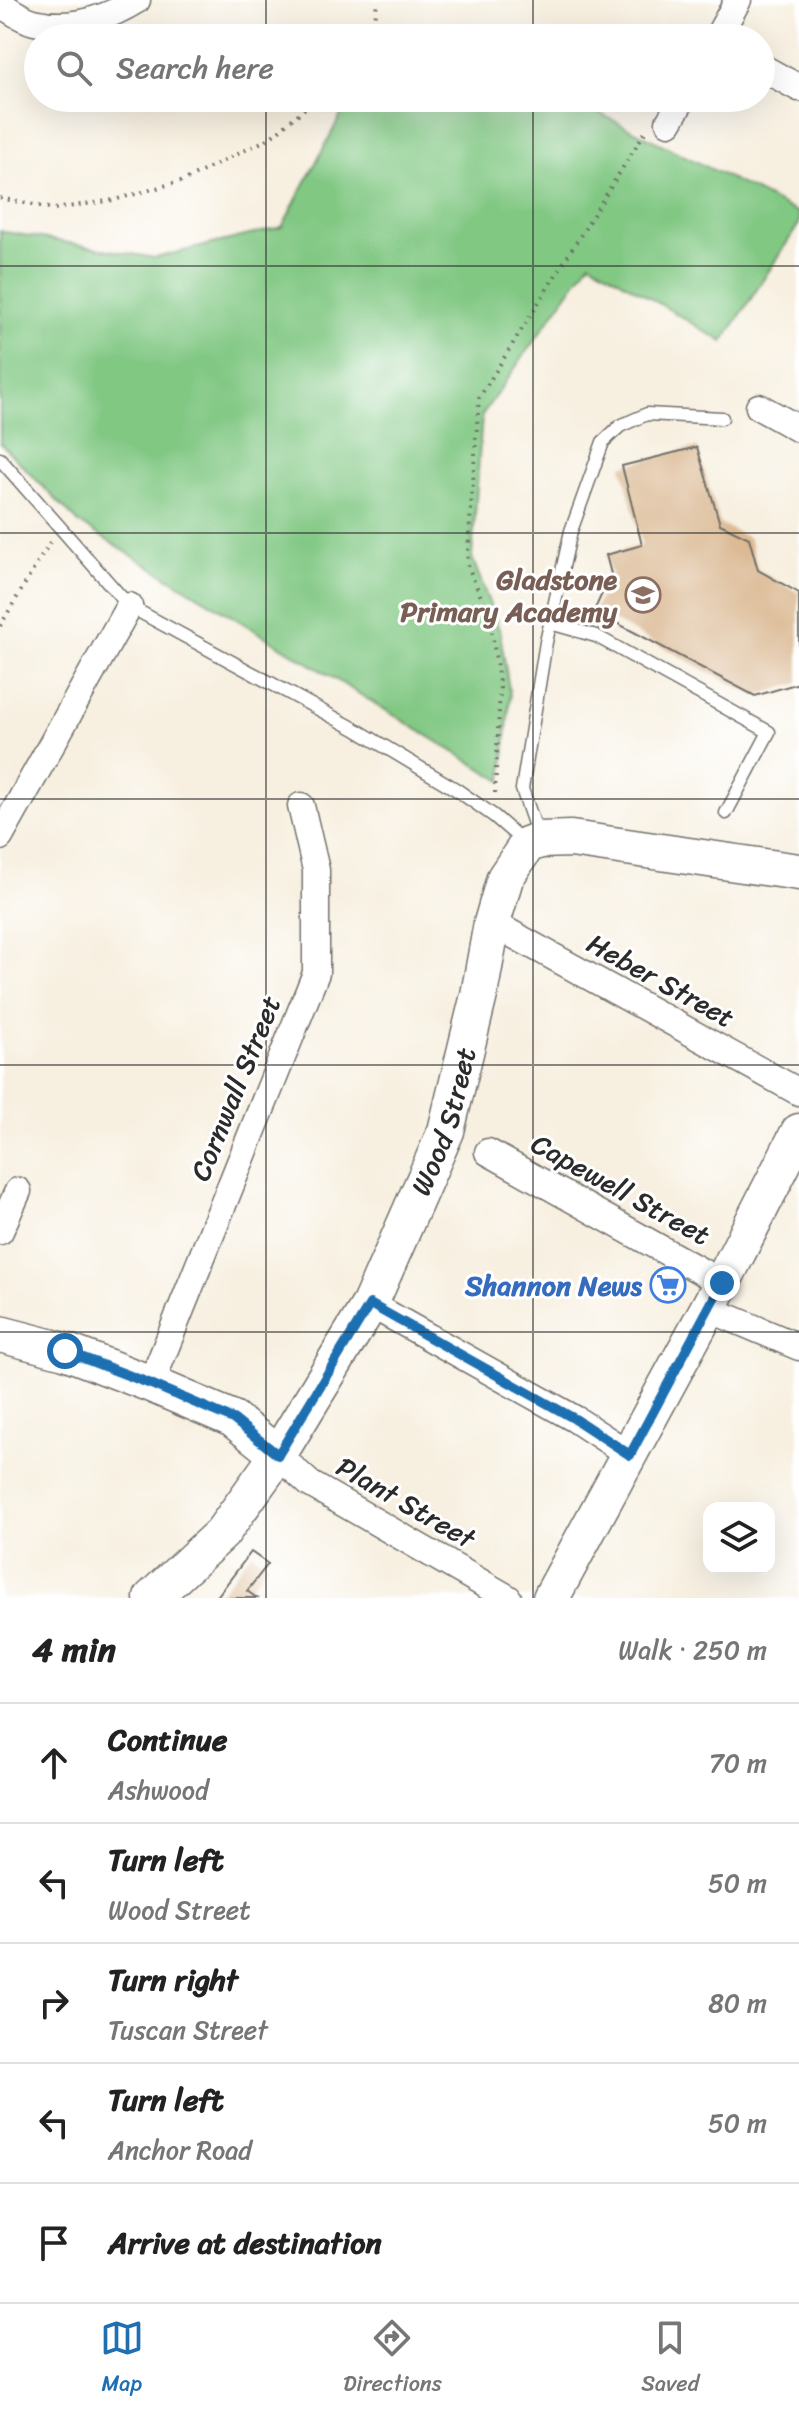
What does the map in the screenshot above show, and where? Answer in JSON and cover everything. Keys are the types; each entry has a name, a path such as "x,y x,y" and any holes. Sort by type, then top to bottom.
{"street":[{"path":"0,4 31,22 75,24 97,20 137,0"},
{"path":"725,24 738,0"},
{"path":"775,75 799,88"},
{"path":"669,122 675,112"},
{"path":"759,407 799,429"},
{"path":"0,837 129,606"},
{"name":"Cornwall Street","path":"151,1384 316,973 316,870 301,806"},
{"path":"534,842 571,839 799,872"},
{"name":"Wood Street","path":"153,1598 222,1533 278,1455 370,1304 446,1131 479,995 492,923 505,878 534,842"},
{"name":"Heber Street","path":"492,923 799,1092"},
{"path":"551,1598 630,1455 799,1132"},
{"name":"Capewell Street","path":"488,1152 799,1347"},
{"path":"0,1231 18,1191"},
{"path":"370,1304 575,1419 630,1455"},
{"path":"0,1334 65,1351 233,1419 278,1455"},
{"name":"Plant Street","path":"278,1455 310,1484 508,1598"}],"lane":[{"path":"534,842 522,789 550,623 571,531 603,442 620,426 647,414 722,418"},
{"path":"0,459 129,606 357,730 457,790 534,842"},
{"path":"550,623 596,636 769,732 726,813"}],"path":[{"path":"375,24 377,0"},
{"path":"0,198 54,209 114,200 185,180 270,138 301,112"},
{"path":"494,816 500,689 490,618 467,564 479,398 646,131 669,122"},
{"path":"0,626 60,527"}],"green space":[{"path":"343,112 597,112 799,213 799,224 723,342 590,262 482,415 472,557 500,632 510,696 502,781 79,523 0,443 0,231 155,258 282,227"}],"building":[{"path":"697,447 720,524 749,538 758,570 799,593 799,683 755,696 594,611 611,574 606,555 642,545 622,466"},
{"path":"251,1552 268,1564 247,1591 257,1598 216,1598"}],"place":[{"name":"Gladstone Primary Academy","path":"643,595"},
{"name":"Shannon News","path":"668,1285"}],"route":[{"path":"65,1351 233,1419 278,1455 370,1304 575,1419 630,1455 722,1283"}]}
